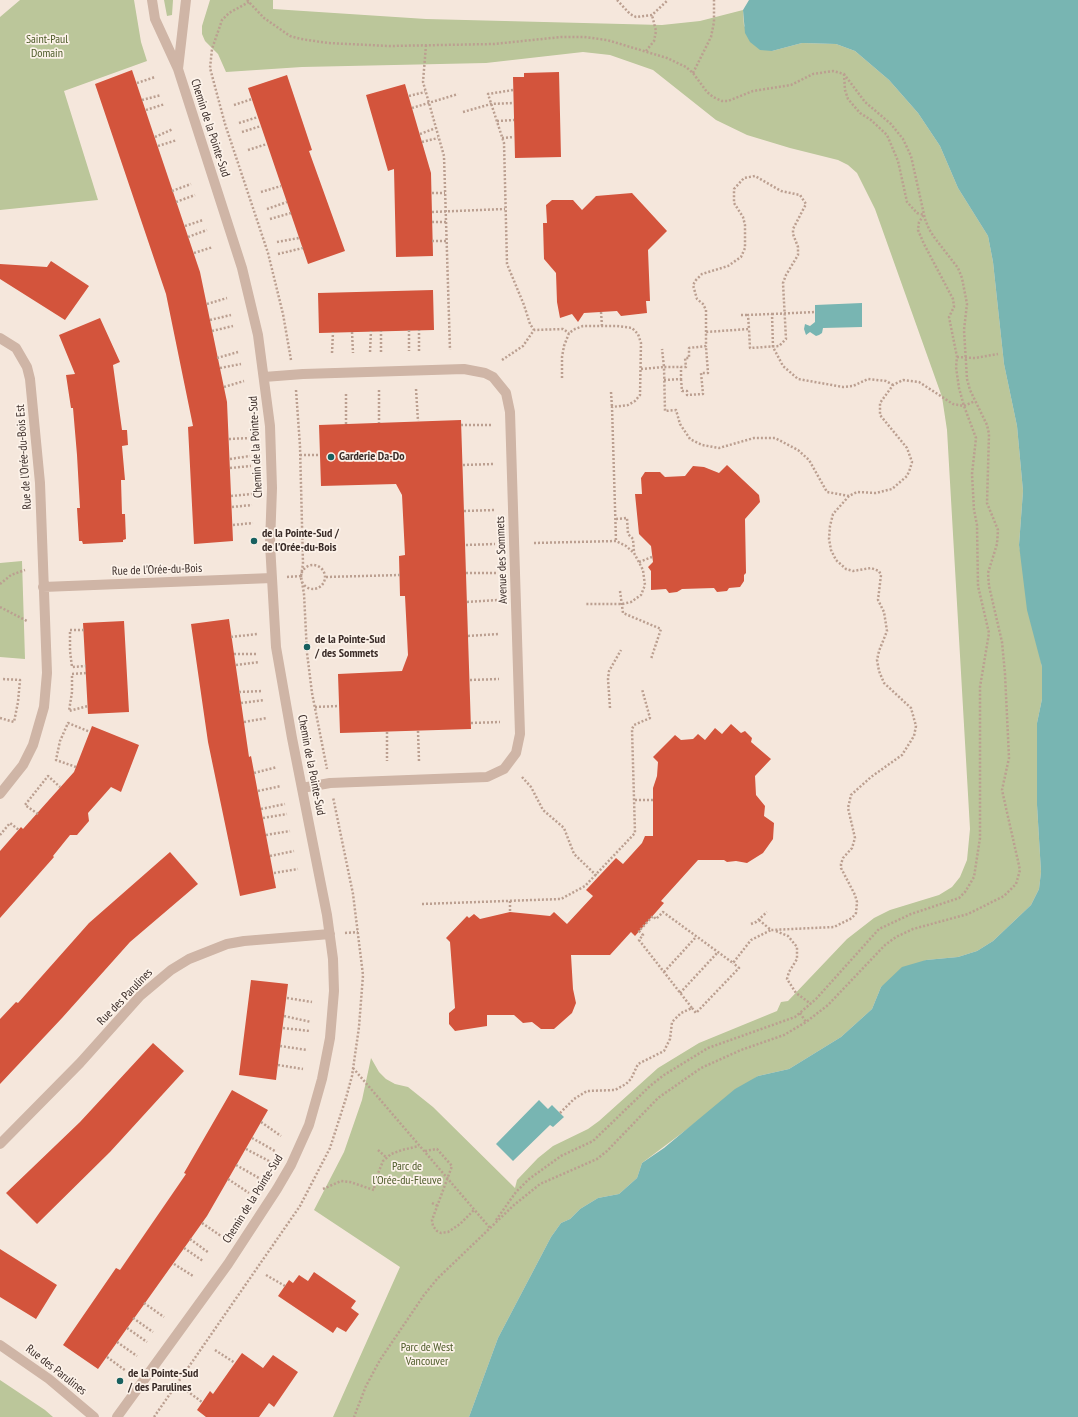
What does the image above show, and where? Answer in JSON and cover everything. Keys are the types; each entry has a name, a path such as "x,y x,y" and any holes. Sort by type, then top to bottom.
{"street":[{"name":"Chemin de la Pointe-Sud","path":"117,1417 228,1264 277,1189 300,1145 314,1107 322,1079 333,1015 334,973 330,934 276,647 272,578 271,460 264,377 258,335 242,268 178,69 155,19 152,0"},
{"path":"178,69 186,0"},
{"name":"Rue de l'Orée-du-Bois Est","path":"0,338 16,348 27,367 30,379 40,483 46,673 44,710 39,728 28,755 13,779 0,794"},
{"name":"Avenue des Sommets","path":"264,377 303,374 464,369 485,373 493,378 506,393 509,407 520,734 516,753 504,769 487,777 330,783 302,788"},
{"name":"Rue de l'Orée-du-Bois","path":"43,588 272,578"},
{"name":"Rue des Parulines","path":"0,1144 80,1063 140,996 171,970 189,959 227,944 244,941 330,934"},
{"name":"Rue des Parulines","path":"0,1345 49,1379 94,1417"}],"path":[{"path":"617,0 630,14 636,17 652,15 668,0"},
{"path":"693,73 710,37 714,22 714,0"},
{"path":"248,1 279,30 301,40 389,46 494,44 530,39 584,37 606,40 667,58 686,67 693,73 707,92 713,97 722,101 728,101 753,91 791,85 813,74 833,71 844,74 865,102 891,124 903,139 911,156 924,215 934,237 958,268 962,278 967,304 964,330 964,357 967,379 975,401 987,425 989,434 987,503 998,530 997,544 988,573 989,586 1002,642 1005,674 1009,758 1002,790 1020,870 1019,878 1012,891 990,904 968,914 913,929 885,945 828,1005 806,1022 784,1035 741,1050 702,1068 658,1098 607,1151 597,1159 540,1184 490,1228 437,1279 420,1300 380,1360 366,1386 354,1417"},
{"name":"Chemin de la Pointe-Sud","path":"248,1 229,13 222,20 212,49 210,68 225,124 268,253 280,300 290,353"},
{"path":"646,52 654,41 656,31 652,15"},
{"path":"426,46 423,82 444,156 450,350"},
{"path":"844,74 845,90 848,99 860,113 871,120 887,135 898,161 907,202 917,213 924,215"},
{"path":"136,83 155,77"},
{"path":"513,90 488,94 504,143 507,264 530,324 534,330"},
{"path":"409,96 425,92"},
{"path":"412,108 458,94"},
{"path":"142,100 161,95"},
{"path":"234,105 252,100"},
{"path":"463,112 491,104 514,103"},
{"path":"146,110 164,104"},
{"path":"239,123 258,117"},
{"path":"497,121 514,120"},
{"path":"242,132 261,126"},
{"path":"420,134 436,128"},
{"path":"155,137 173,129"},
{"path":"502,138 514,136"},
{"path":"422,142 438,138"},
{"path":"158,146 177,140"},
{"path":"248,150 267,144"},
{"path":"681,367 682,392 687,391 687,395 703,394 701,373 708,373 706,310 703,304 697,299 693,285 702,274 728,266 741,257 745,248 745,225 743,217 734,203 733,195 737,184 748,176 760,177 781,191 800,195 806,204 793,234 798,247 798,255 783,283 786,339 779,346 773,348 750,348 748,315"},
{"path":"172,191 191,184"},
{"path":"261,192 281,186"},
{"path":"432,193 445,193"},
{"path":"176,202 195,195"},
{"path":"267,209 287,202"},
{"path":"432,212 506,209"},
{"path":"270,219 291,213"},
{"path":"490,1228 516,1192 529,1179 561,1156 593,1141 650,1086 664,1075 708,1048 782,1022 800,1014 811,1004 879,929 911,914 959,898 965,892 974,877 980,838 980,687 989,633 978,586 977,525 974,510 972,474 976,438 964,406 956,368 957,357 949,317 954,307 953,299 918,230 919,222 924,215"},
{"path":"185,226 203,220"},
{"path":"432,222 446,222"},
{"path":"188,237 206,230"},
{"path":"277,242 299,238"},
{"path":"432,241 446,241"},
{"path":"194,253 213,247"},
{"path":"278,254 303,248"},
{"path":"207,304 227,298"},
{"path":"601,312 602,326"},
{"path":"741,316 815,312"},
{"path":"772,314 773,348 783,366 798,379 843,387 853,386 868,379 886,381 893,385"},
{"path":"210,320 231,315"},
{"path":"212,331 233,326"},
{"path":"562,378 562,357 569,333 583,326 632,328 638,334 641,343 640,395 635,401 628,405 612,407"},
{"path":"534,330 563,329 569,333"},
{"path":"706,332 749,329"},
{"path":"409,330 409,351"},
{"path":"419,330 419,351"},
{"path":"502,360 522,346 534,330"},
{"path":"370,352 371,331"},
{"path":"381,331 381,352"},
{"path":"332,353 333,332"},
{"path":"352,332 352,353"},
{"path":"641,369 686,367 685,358 689,358 689,348 706,346"},
{"path":"662,349 664,367 664,411 676,410 686,434 695,442 702,445 719,448 754,438 775,438 798,450 809,460 827,492 849,496"},
{"path":"218,358 238,352"},
{"path":"957,357 998,354"},
{"path":"220,368 241,364"},
{"path":"664,380 681,379"},
{"path":"733,964 751,940 771,930 834,928 848,922 856,914 856,895 841,868 843,858 852,848 855,838 848,803 851,795 859,786 902,755 914,736 916,726 910,708 884,683 879,671 877,660 887,631 884,612 878,600 881,575 879,571 870,568 853,571 846,569 836,560 831,550 830,526 833,514 849,496 857,492 876,494 892,489 906,476 910,469 912,462 907,448 880,415 880,403 893,385 903,380 919,382 953,404 964,406 975,401"},
{"path":"224,387 244,381"},
{"path":"416,389 418,421"},
{"path":"378,390 379,423"},
{"path":"346,392 346,424"},
{"path":"611,392 616,541"},
{"name":"Chemin de la Pointe-Sud","path":"296,396 300,455 303,564 301,576 304,594 307,653 325,761"},
{"path":"462,425 492,425"},
{"path":"229,439 250,438"},
{"path":"300,455 320,455"},
{"path":"230,459 250,456"},
{"path":"463,465 493,464"},
{"path":"230,468 251,466"},
{"path":"231,496 252,494"},
{"path":"232,507 252,505"},
{"path":"464,511 494,510"},
{"path":"616,519 627,518 628,534 633,539 634,553"},
{"path":"233,525 253,523"},
{"path":"534,543 616,541 626,546 634,553 644,574 643,590 640,595 635,600 622,604 585,604"},
{"path":"466,545 495,544"},
{"path":"639,562 652,557"},
{"path":"312,565 320,567 326,577 320,587 313,589 306,586 301,576 304,569 312,565"},
{"path":"0,584 11,575 25,570"},
{"path":"466,573 496,573"},
{"path":"326,577 400,575"},
{"path":"286,577 301,576"},
{"path":"620,591 623,613 661,630 651,658"},
{"path":"467,602 497,600"},
{"path":"0,607 27,621"},
{"path":"84,630 70,630 70,650 72,667 86,666"},
{"path":"231,637 257,634"},
{"path":"468,636 498,634"},
{"path":"610,708 608,679 609,671 621,650"},
{"path":"234,654 258,654"},
{"path":"236,665 259,662"},
{"path":"86,673 72,674 72,692 69,711 88,706"},
{"path":"0,718 14,722 20,680 2,679"},
{"path":"470,680 499,680"},
{"path":"422,904 561,899 585,886 597,876 635,833 632,729 634,725 650,718 642,689"},
{"path":"239,692 262,692"},
{"path":"241,703 264,700"},
{"path":"315,707 339,706"},
{"path":"244,722 267,718"},
{"path":"471,723 500,722"},
{"path":"76,767 56,760 60,741 68,723 90,732"},
{"path":"418,731 419,761"},
{"path":"387,732 387,761"},
{"path":"254,773 277,767"},
{"path":"38,814 25,805 48,776 60,787"},
{"path":"522,777 531,787 543,810 564,828 574,854 597,876"},
{"path":"258,791 281,786"},
{"path":"635,800 653,800"},
{"path":"261,809 285,804"},
{"name":"Chemin de la Pointe-Sud","path":"154,1417 284,1230 310,1188 327,1154 338,1126 353,1068 359,1027 363,975 353,894 336,811"},
{"path":"263,818 287,814"},
{"path":"0,835 10,823 19,830"},
{"path":"266,835 290,831"},
{"path":"270,856 294,851"},
{"path":"274,873 298,869"},
{"path":"510,901 510,912"},
{"path":"662,912 733,964 739,968 696,1013 638,940 643,935 639,932 653,916 656,919 662,912"},
{"path":"751,924 759,920 767,912"},
{"path":"759,920 771,930 780,931 788,936 797,947 797,959 789,972 787,979 796,993 811,1004"},
{"path":"664,972 696,937"},
{"path":"680,993 718,952"},
{"path":"286,998 312,1002"},
{"path":"560,1113 574,1099 587,1091 615,1090 626,1084 631,1079 638,1064 664,1051 670,1039 672,1022 681,1012 692,1008"},
{"path":"800,1014 806,1022"},
{"path":"284,1016 311,1022"},
{"path":"283,1028 310,1031"},
{"path":"280,1046 307,1050"},
{"path":"278,1065 303,1069"},
{"path":"353,1068 490,1228"},
{"path":"261,1122 281,1136"},
{"path":"252,1138 275,1151"},
{"path":"323,1189 341,1181 350,1182 374,1190 378,1170 386,1158 402,1150 419,1146"},
{"path":"246,1149 269,1161"},
{"path":"424,1151 437,1149 452,1166 432,1220 433,1226 441,1233 448,1232 455,1228 475,1210"},
{"path":"378,1150 386,1158"},
{"path":"236,1166 259,1178"},
{"path":"228,1179 249,1193"},
{"path":"432,1204 438,1206"},
{"path":"202,1223 221,1236"},
{"path":"190,1240 209,1253"},
{"path":"184,1248 203,1261"},
{"path":"174,1264 192,1276"},
{"path":"266,1275 285,1286"},
{"path":"144,1303 164,1317"},
{"path":"133,1318 153,1332"},
{"path":"127,1328 147,1342"},
{"path":"117,1342 137,1356"},
{"path":"215,1350 235,1363"},
{"path":"107,1357 126,1371"},
{"path":"187,1391 202,1402"}],"green space":[{"name":"Saint-Paul Domain","path":"20,0 134,0 141,42 147,61 64,91 98,200 0,210 0,17"},
{"path":"164,0 173,0 172,15 167,16"},
{"name":"Parc de West Vancouver","path":"210,0 273,0 273,9 426,19 662,25 700,21 743,10 744,26 772,51 802,43 836,44 855,51 889,80 918,113 940,146 958,188 988,236 993,262 1004,364 1017,426 1023,491 1019,545 1042,667 1042,699 1037,723 1037,805 1041,872 1039,889 1031,905 993,941 977,951 958,957 926,960 881,987 872,1009 841,1037 789,1069 758,1076 642,1163 637,1178 619,1194 598,1198 580,1209 570,1219 561,1223 551,1237 498,1338 469,1417 333,1417 400,1267 314,1210 344,1152 362,1100 371,1058 379,1072 386,1079 395,1084 408,1087 433,1107 515,1188 517,1180 538,1158 553,1146 588,1129 599,1121 658,1068 699,1043 777,1011 781,1002 788,1001 847,939 874,918 890,910 939,895 952,887 960,877 967,860 970,829 947,430 942,397 875,209 857,173 848,165 838,160 747,135 716,120 653,70 610,55 583,52 486,63 302,67 226,72 218,54 205,41 202,34 202,26"},
{"path":"22,561 25,659 0,657 0,563"},
{"path":"0,1380 45,1410 53,1417 0,1417"}],"water":[{"path":"749,0 1078,0 1078,1417 469,1417 498,1338 551,1237 561,1223 570,1219 580,1209 598,1198 619,1194 637,1178 642,1163 664,1148 735,1089 758,1076 789,1069 841,1037 872,1009 881,987 902,967 926,960 958,957 977,951 993,941 1031,905 1039,889 1041,872 1037,805 1037,723 1042,699 1042,667 1027,610 1019,545 1023,491 1017,426 1004,364 993,262 988,236 958,188 940,146 918,113 889,80 855,51 836,44 802,43 772,51 760,50 750,42 745,33 743,10"},
{"path":"862,303 862,327 823,328 822,333 819,335 816,336 810,332 806,335 804,329 805,324 810,326 815,322 815,305"},
{"path":"539,1100 548,1109 552,1105 564,1117 553,1127 550,1125 513,1161 496,1144"}],"building":[{"path":"132,70 200,272 227,402 233,541 194,544 188,427 193,426 166,294 95,84"},
{"path":"559,72 561,157 515,158 513,77 524,77 524,73"},
{"path":"287,75 312,150 309,151 345,251 308,264 248,88"},
{"path":"405,84 431,173 433,256 396,257 394,169 388,171 366,95"},
{"path":"632,193 667,231 648,250 650,301 646,301 647,313 621,316 617,311 584,313 578,322 572,314 560,318 557,302 556,273 544,259 543,223 547,223 546,205 552,200 573,200 582,210 596,196"},
{"path":"51,261 89,286 65,320 0,279 0,264 47,267"},
{"path":"433,290 434,330 319,333 318,293"},
{"path":"100,318 120,362 113,365 122,430 127,430 128,445 122,446 125,480 121,480 122,514 125,514 126,539 123,540 123,542 83,544 82,541 79,541 77,508 80,508 77,455 73,408 71,408 66,375 75,374 59,335"},
{"path":"461,420 471,729 340,733 338,674 402,671 408,655 405,596 400,596 399,556 405,555 402,495 396,484 321,486 319,425"},
{"path":"727,465 759,495 760,502 745,519 746,573 744,575 744,581 740,587 729,588 727,591 717,592 714,588 682,589 677,592 669,593 666,589 651,590 651,571 648,567 653,562 651,546 639,534 635,494 642,494 641,478 645,472 660,472 665,477 685,476 693,466 704,467 719,473"},
{"path":"229,619 249,757 251,756 276,888 240,896 208,742 191,624"},
{"path":"124,621 129,712 88,714 83,623"},
{"path":"731,724 741,733 745,731 752,738 751,742 771,759 755,776 756,795 765,806 764,816 774,823 773,839 763,853 747,863 736,861 727,862 724,860 698,860 661,901 664,903 635,936 631,932 610,955 571,955 573,989 576,1003 572,1013 554,1029 541,1029 532,1022 523,1023 514,1015 487,1015 487,1026 455,1031 449,1024 449,1013 455,1008 450,942 446,938 467,916 469,918 474,914 480,919 510,912 550,916 554,912 567,924 593,896 586,890 616,858 623,864 642,843 645,836 653,836 653,788 657,776 658,762 653,757 675,735 681,740 693,739 698,734 705,740 715,728 722,734"},
{"path":"92,726 139,745 121,792 111,787 88,813 89,821 77,835 70,835 53,856 54,857 0,918 0,851 21,827 23,829 74,772"},
{"path":"170,852 198,884 130,942 0,1084 0,1019 16,1002 18,1003 89,923"},
{"path":"251,980 288,984 276,1080 239,1075"},
{"path":"153,1043 184,1071 110,1152 37,1224 6,1193 80,1122"},
{"path":"232,1090 268,1110 207,1216 98,1369 63,1345 116,1268 120,1270 186,1174 184,1173"},
{"path":"0,1249 57,1285 36,1319 0,1297"},
{"path":"314,1272 356,1301 351,1308 359,1314 346,1332 337,1327 333,1333 278,1296 289,1280 293,1283 299,1275 308,1281"},
{"path":"242,1353 263,1368 273,1355 298,1372 274,1407 269,1403 259,1417 206,1417 197,1410 210,1391 213,1394"}],"place":[{"name":"Garderie Da-Do","path":"331,457"},
{"name":"de la Pointe-Sud / de l'Orée-du-Bois","path":"254,541"},
{"name":"de la Pointe-Sud / des Sommets","path":"307,647"},
{"name":"de la Pointe-Sud / des Parulines","path":"120,1381"}],"park label":[{"name":"Parc de l'Orée-du-Fleuve","path":"407,1174"}]}
